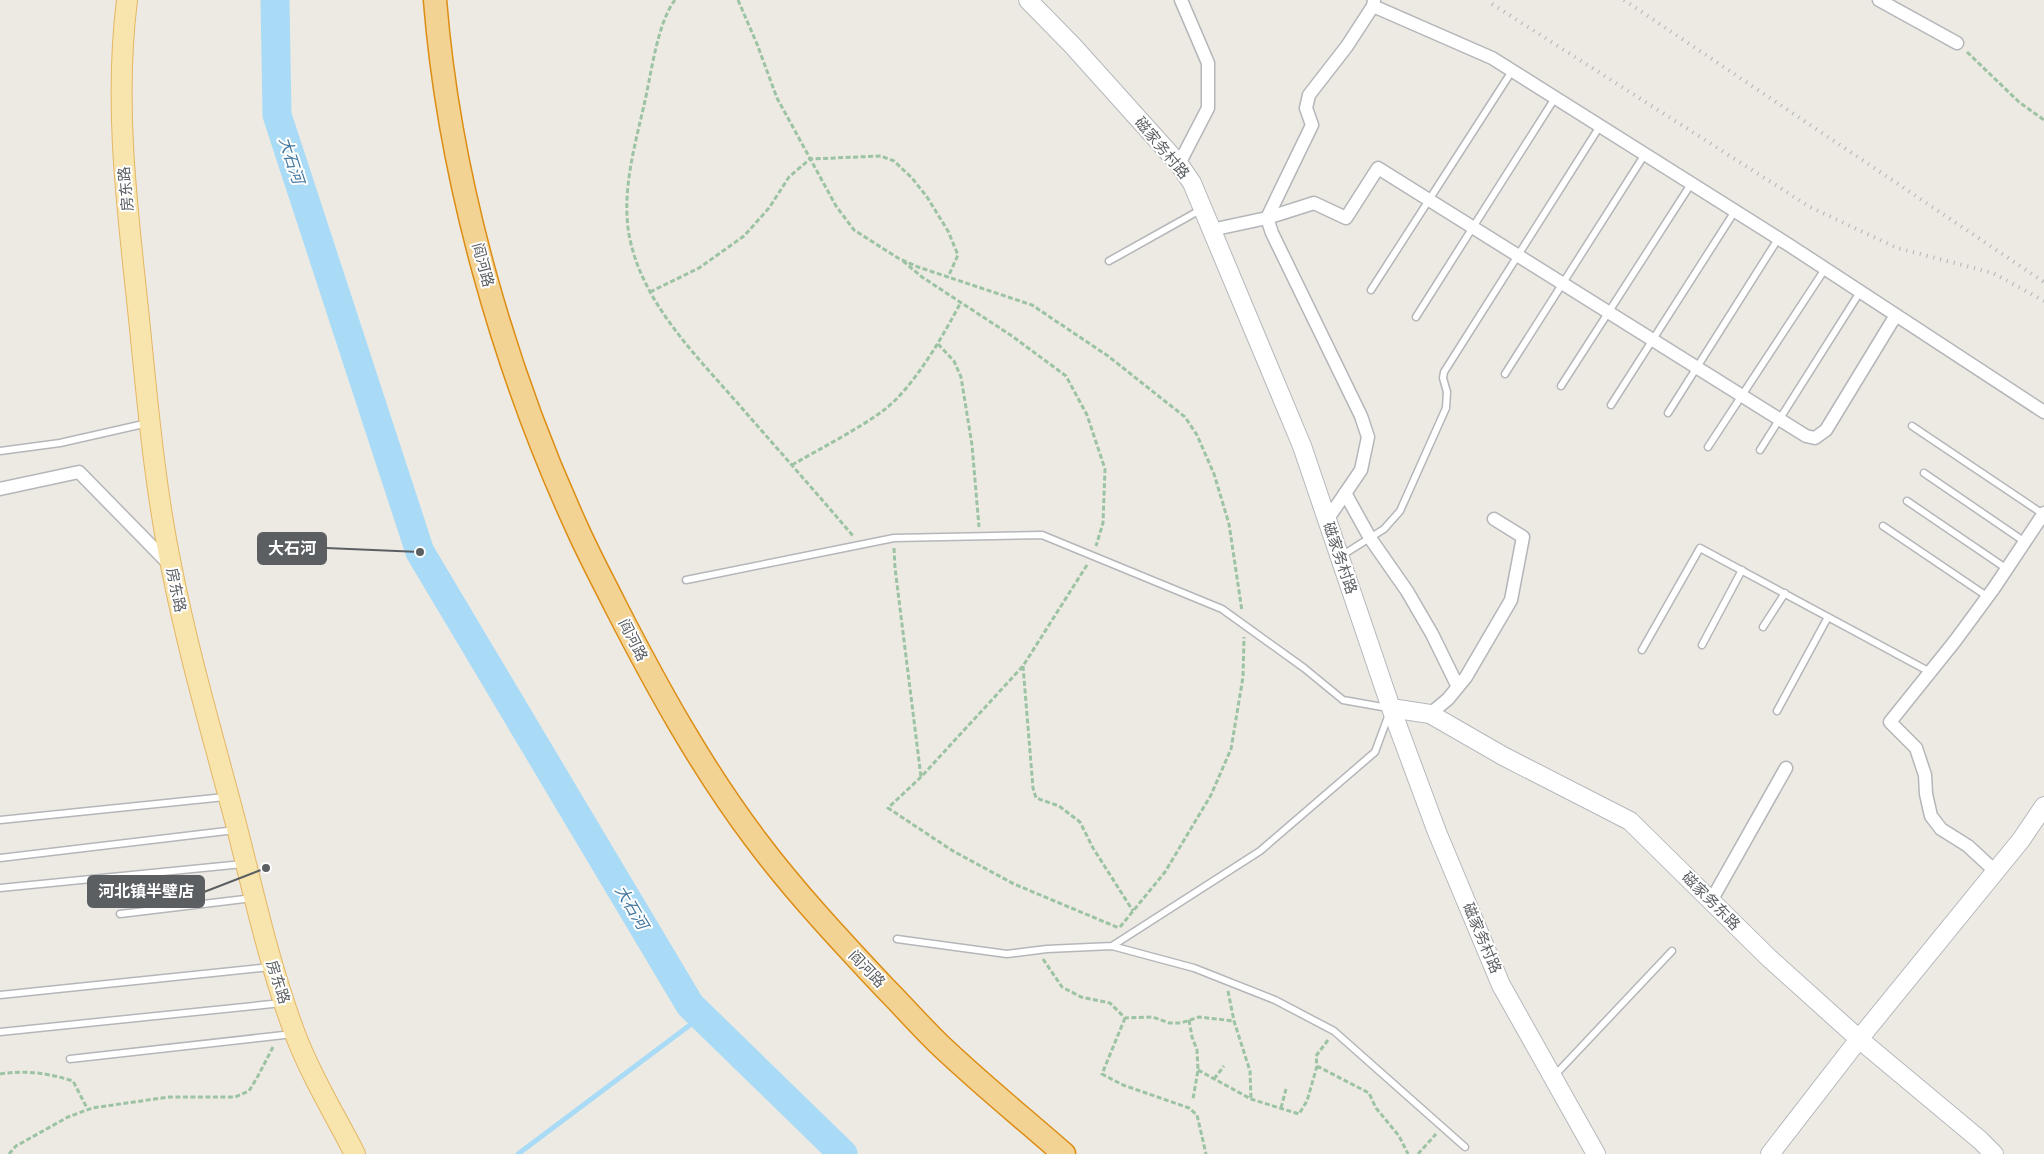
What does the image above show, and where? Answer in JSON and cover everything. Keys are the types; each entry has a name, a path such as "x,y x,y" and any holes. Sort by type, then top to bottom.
{"highway":[{"name":"阎河路","path":"435,0 438,34 454,143 480,258 512,361 541,443 577,528 650,673 697,752 755,839 838,939 941,1046 1064,1154"}],"main road":[{"name":"房东路","path":"127,0 122,36 120,92 122,148 150,423 171,566 186,639 229,797 272,967 285,1003 286,1035 355,1154"}],"street":[{"name":"磁家务村路","path":"1028,0 1179,164 1192,183 1302,446 1391,708 1438,832 1501,985 1596,1154"},
{"path":"1179,164 1208,108 1208,63 1181,0"},
{"path":"1879,0 1957,43"},
{"path":"1327,520 1361,470 1368,437 1361,416 1272,233 1267,218 1312,125 1306,108 1309,95 1347,46 1374,3 1492,58 1512,70 1735,211 2044,412"},
{"path":"1211,230 1267,218 1314,203 1346,218 1378,168 1806,436 1814,438 1826,430 1896,316"},
{"path":"0,489 79,472 171,566"},
{"path":"1345,493 1370,538 1407,591 1432,634 1458,687"},
{"path":"1995,871 1968,846 1941,829 1931,816 1926,794 1925,775 1916,748 1890,722 1988,597 2044,513"},
{"path":"1430,714 1448,700 1466,677 1510,600 1523,537 1494,519"},
{"name":"磁家务东路","path":"1391,708 1430,714 1503,756 1630,821 1769,958 1859,1039 1980,1140 1994,1154"},
{"path":"1711,901 1786,768"},
{"path":"1770,1154 1859,1039 2021,840 2044,806"}],"lane":[{"path":"1371,290 1512,70"},
{"path":"1416,317 1555,98"},
{"path":"1340,557 1384,529 1400,511 1446,408 1447,392 1443,378 1444,372 1600,126"},
{"path":"1505,374 1645,154"},
{"path":"1560,386 1691,184"},
{"path":"1109,261 1202,209"},
{"path":"1611,405 1735,211"},
{"path":"1668,413 1778,239"},
{"path":"1708,447 1825,269"},
{"path":"1760,450 1860,292"},
{"path":"0,451 60,443 150,423"},
{"path":"1912,426 2044,513"},
{"path":"1924,473 2025,542"},
{"path":"1907,501 2007,569"},
{"path":"1883,526 1988,597"},
{"path":"686,580 894,538 1042,535 1222,608 1304,668 1342,700 1391,708 1375,752 1361,764 1260,850 1112,946"},
{"path":"1642,650 1700,548 1930,672"},
{"path":"1702,645 1742,570"},
{"path":"1763,627 1785,593"},
{"path":"1777,711 1828,617"},
{"path":"0,820 229,797"},
{"path":"0,858 237,830"},
{"path":"0,888 246,864"},
{"path":"120,914 255,898"},
{"path":"897,939 1007,954 1038,950 1112,946 1194,968 1275,1000 1334,1031 1464,1147"},
{"path":"1553,1077 1672,951"},
{"path":"0,995 272,967"},
{"path":"0,1032 285,1003"},
{"path":"70,1059 286,1035"}],"path":[{"path":"675,0 669,7 662,29 630,165 627,199 630,237 637,261 650,292 680,336 861,545"},
{"path":"738,0 758,44 777,98 836,206 854,230 1012,336 1066,376 1087,415 1105,469 1103,524 1093,555 1053,620 1022,666 921,777 888,808 953,851 1014,884 1119,928"},
{"path":"1957,43 2019,102 2044,120"},
{"path":"650,292 699,268 744,236 769,208 789,177 810,159 881,156 894,161 912,178 948,231 958,255 948,278"},
{"path":"898,258 948,278 1032,305 1108,356 1185,417 1197,435 1214,474 1226,516 1244,624 1243,677 1231,750 1211,795 1165,872 1119,928 1112,946"},
{"path":"792,466 884,410 904,389 938,344 961,302"},
{"path":"938,344 954,362 961,377 972,445 979,536"},
{"path":"894,538 895,568 921,777"},
{"path":"1022,666 1033,788 1036,798 1059,806 1080,822 1093,848 1133,911"},
{"path":"1038,950 1062,987 1081,997 1110,1004 1125,1018 1152,1017 1169,1023 1199,1017 1234,1021"},
{"path":"1226,981 1234,1021 1250,1071 1251,1099"},
{"path":"1125,1018 1102,1074 1123,1085 1189,1108 1197,1115 1206,1154"},
{"path":"1190,1020 1192,1037 1197,1050 1198,1070 1193,1099"},
{"path":"1198,1070 1251,1099 1299,1114 1307,1101 1317,1066 1316,1056 1334,1031"},
{"path":"9,1154 16,1146 68,1117 88,1110 169,1097 235,1097 248,1091 286,1035"},
{"path":"1214,1079 1224,1066"},
{"path":"1317,1066 1369,1093 1376,1108 1398,1136 1408,1154"},
{"path":"0,1074 14,1072 50,1074 72,1081 88,1110"},
{"path":"1281,1108 1286,1089"},
{"path":"1418,1154 1442,1127"}],"waterway":[{"name":"大石河","path":"275,0 277,115 420,552 690,1005 843,1154"},
{"path":"518,1154 702,1016"}],"railway":[{"path":"1624,0 2044,282"},
{"path":"1492,4 1810,207 1897,248 1993,273 2044,301"}],"place":[{"name":"大石河","path":"420,552"},
{"name":"河北镇半壁店","path":"266,868"}]}
